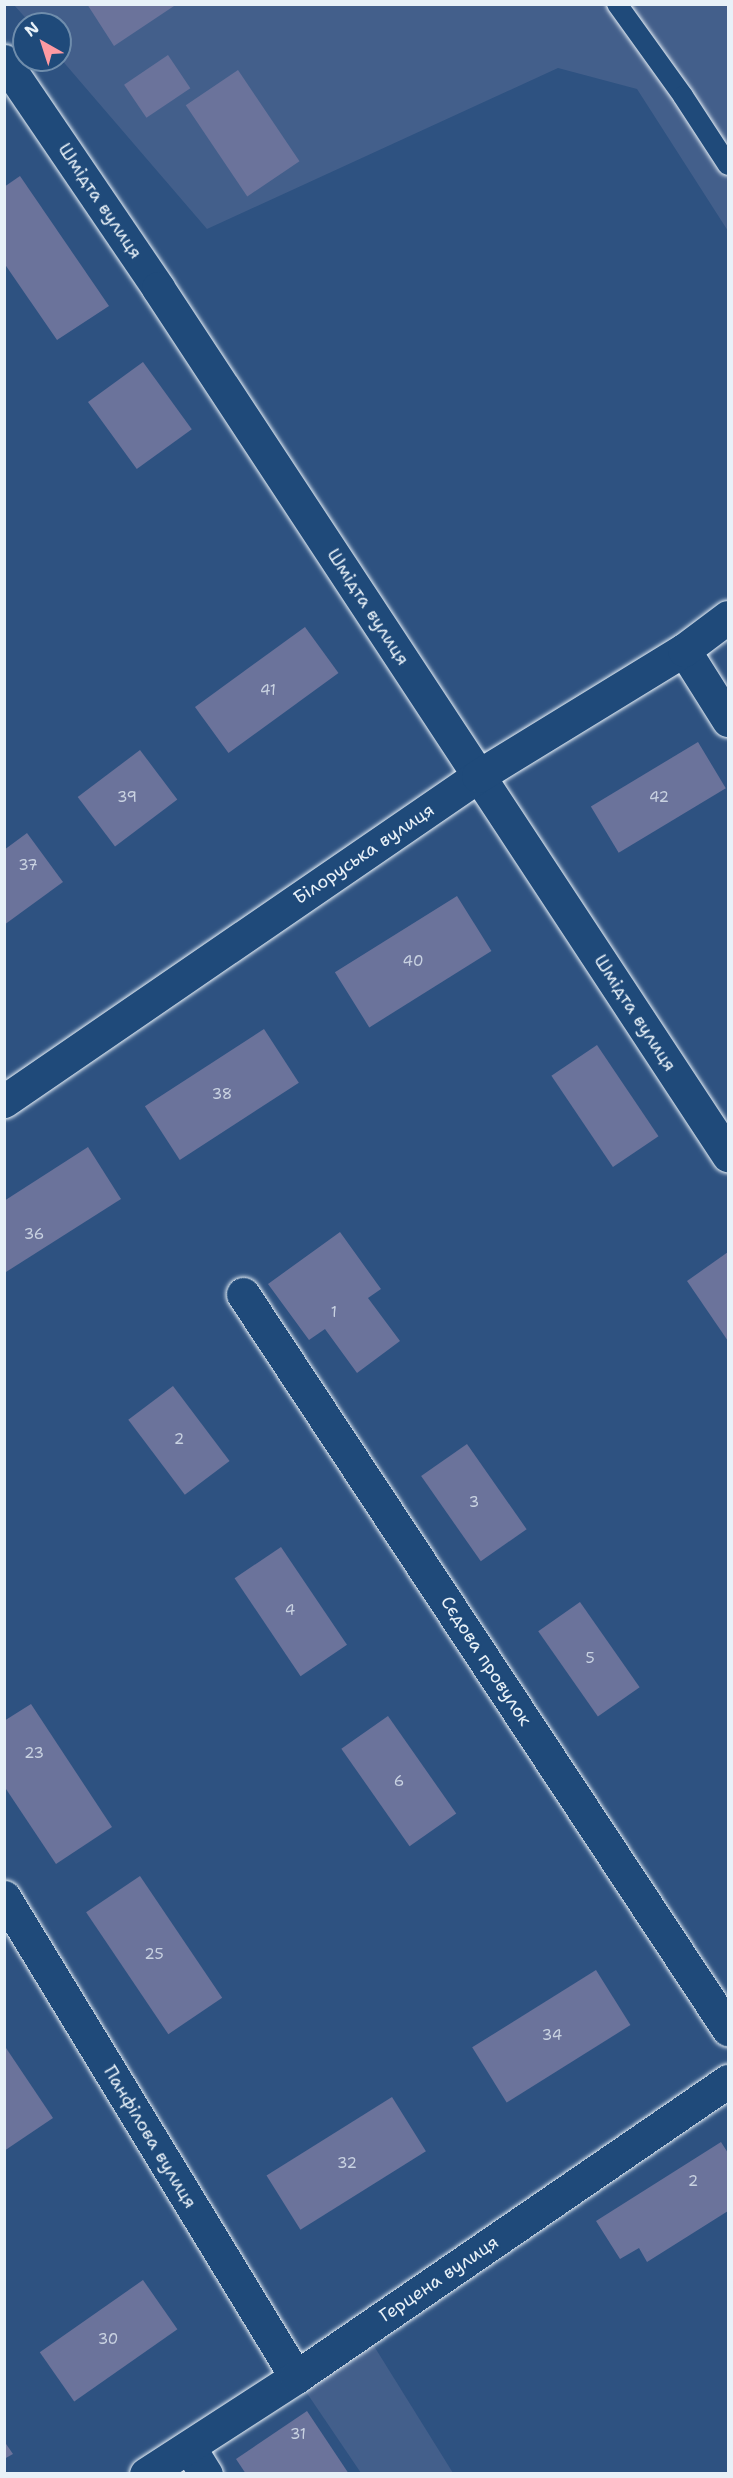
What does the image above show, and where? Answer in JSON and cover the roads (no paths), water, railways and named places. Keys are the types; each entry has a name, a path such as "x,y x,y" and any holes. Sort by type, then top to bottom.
{"street":[{"name":"Шмідта вулиця","path":"4,61 158,288 729,1155"},
{"name":"Білоруська вулиця","path":"4,1101 478,776 684,650 729,617"},
{"path":"684,650 729,720"},
{"name":"Сєдова провулок","path":"243,1294 729,2029"},
{"name":"Панфілова вулиця","path":"4,1898 296,2377"},
{"name":"Герцена вулиця","path":"146,2474 197,2460 296,2377 729,2081"}],"lane":[{"path":"617,4 729,165"}]}
